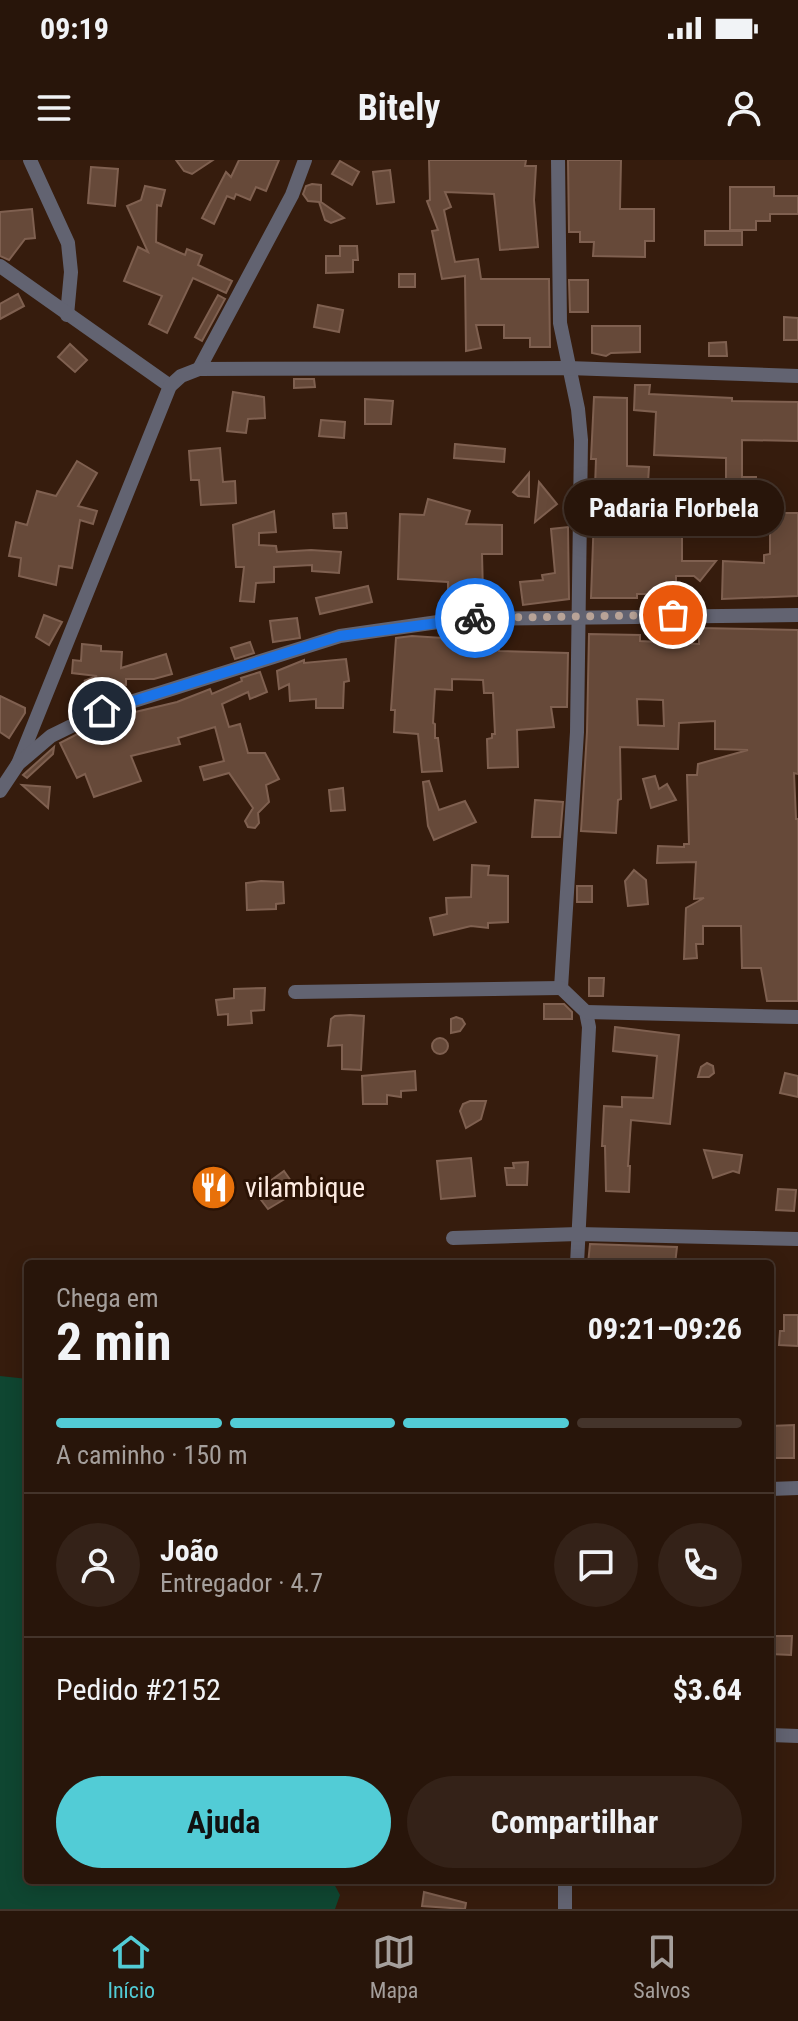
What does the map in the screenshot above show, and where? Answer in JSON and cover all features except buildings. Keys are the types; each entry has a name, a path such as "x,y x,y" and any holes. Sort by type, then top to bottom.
{"street":[{"path":"30,160 68,243 71,272 67,315"},
{"path":"199,369 292,195 305,160"},
{"path":"558,160 560,323 578,409 581,440 573,818 561,988 586,1012 798,1017"},
{"path":"0,266 170,386"},
{"path":"0,791 18,764 170,386 181,376 199,369 568,368 798,376"},
{"path":"18,764 51,736 102,711 340,636 459,619 578,615 798,615"},
{"path":"295,992 561,988"},
{"path":"577,1260 589,1027 586,1012"},
{"path":"453,1238 578,1234 798,1239"},
{"path":"774,1489 798,1488"},
{"path":"774,1735 798,1736"},
{"path":"565,1884 565,1909"}],"green space":[{"path":"0,1376 24,1379 24,1884 334,1884 340,1895 335,1909 0,1909"}],"way so far":[{"path":"475,618 673,615"}],"place":[{"name":"Padaria Florbela","path":"673,615"},
{"name":"vilambique","path":"214,1187"}],"route":[{"path":"102,711 340,636 475,618"}]}
